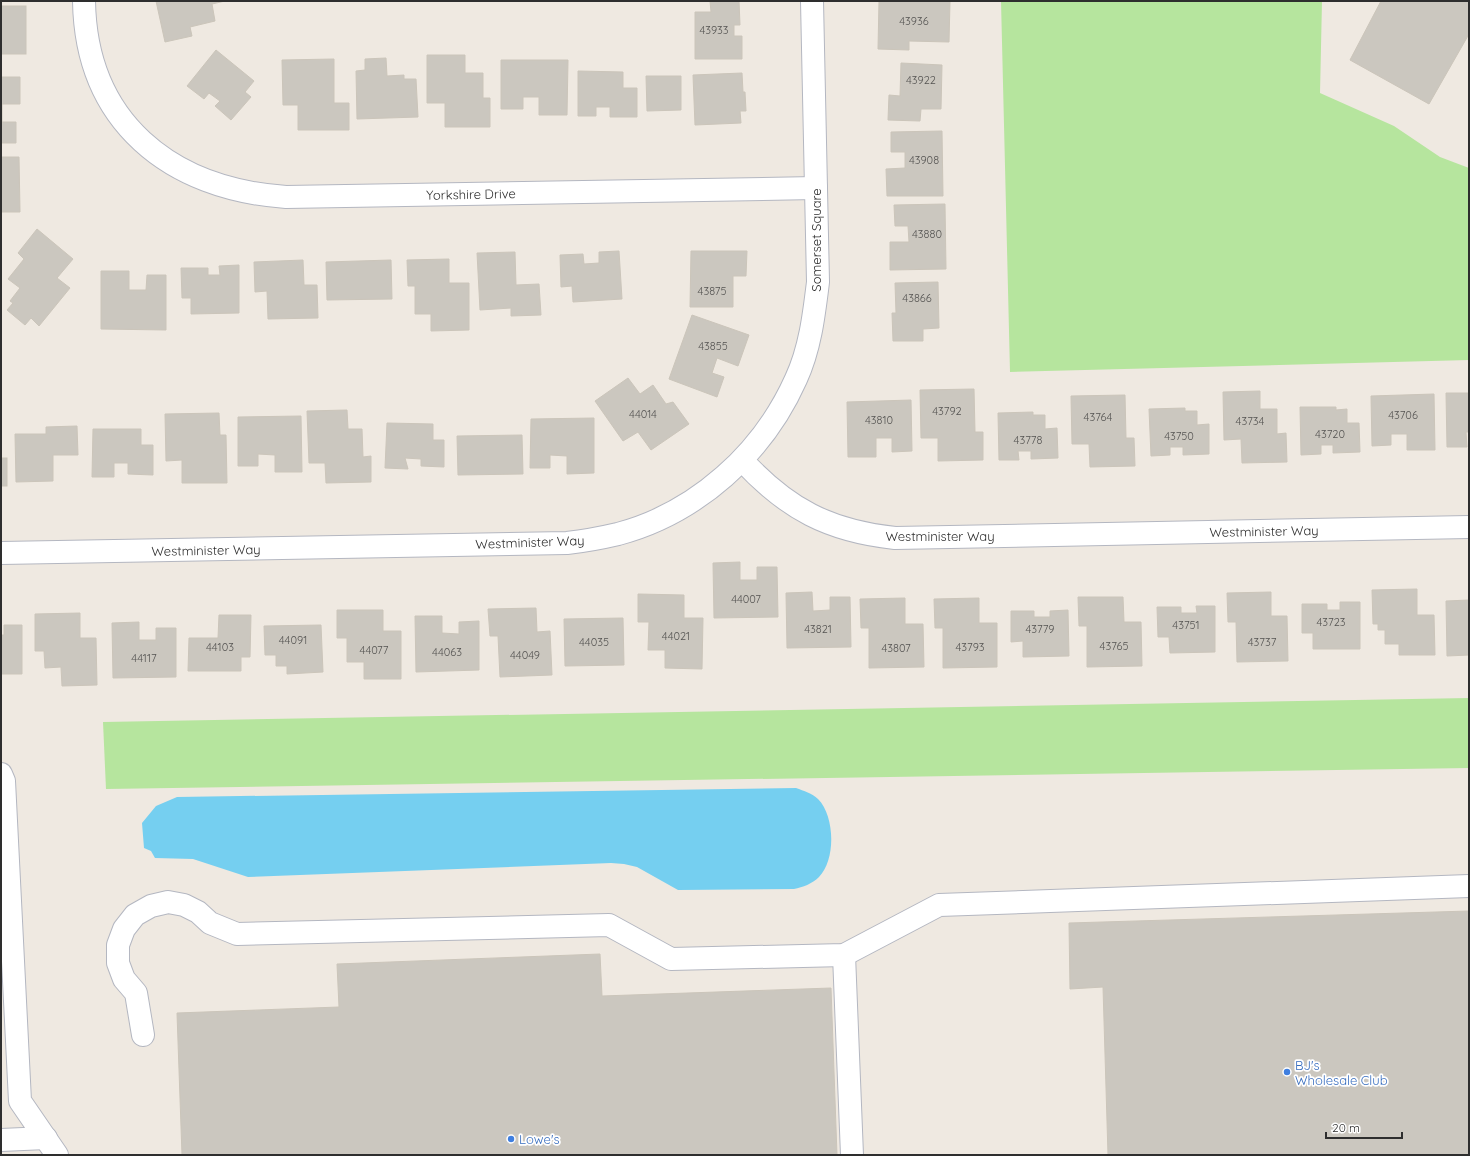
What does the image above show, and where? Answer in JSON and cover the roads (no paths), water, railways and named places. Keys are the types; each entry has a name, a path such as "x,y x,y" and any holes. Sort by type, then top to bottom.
{"street":[{"name":"Yorkshire Drive","path":"84,1 84,14 92,56 105,92 117,113 140,140 159,156 189,174 221,186 260,196 294,197 816,188"},
{"name":"Somerset Square","path":"742,460 761,439 783,406 796,378 808,344 814,312 818,282 812,1"},
{"name":"Westminister Way","path":"1,553 276,549 574,542 620,533 662,518 710,489 742,460 758,478 777,494 811,516 848,530 895,538 1469,527"},
{"path":"1,774 4,781 20,1102 52,1147"},
{"path":"143,1035 136,993 124,979 118,963 118,945 124,928 135,914 151,906 168,902 184,905 198,912 210,923 236,934 609,925 671,959 844,955 939,905 1469,886"},
{"path":"844,955 852,1155"},
{"path":"1,1140 52,1147"}],"water":[{"path":"796,788 813,795 824,807 828,816 830,827 831,849 825,869 819,877 813,882 794,889 678,890 637,867 611,863 248,877 193,859 155,858 151,851 144,848 142,823 156,806 177,797"}],"place":[{"name":"BJ's Wholesale Club","path":"1287,1072"},
{"name":"Lowe's","path":"511,1139"}]}
